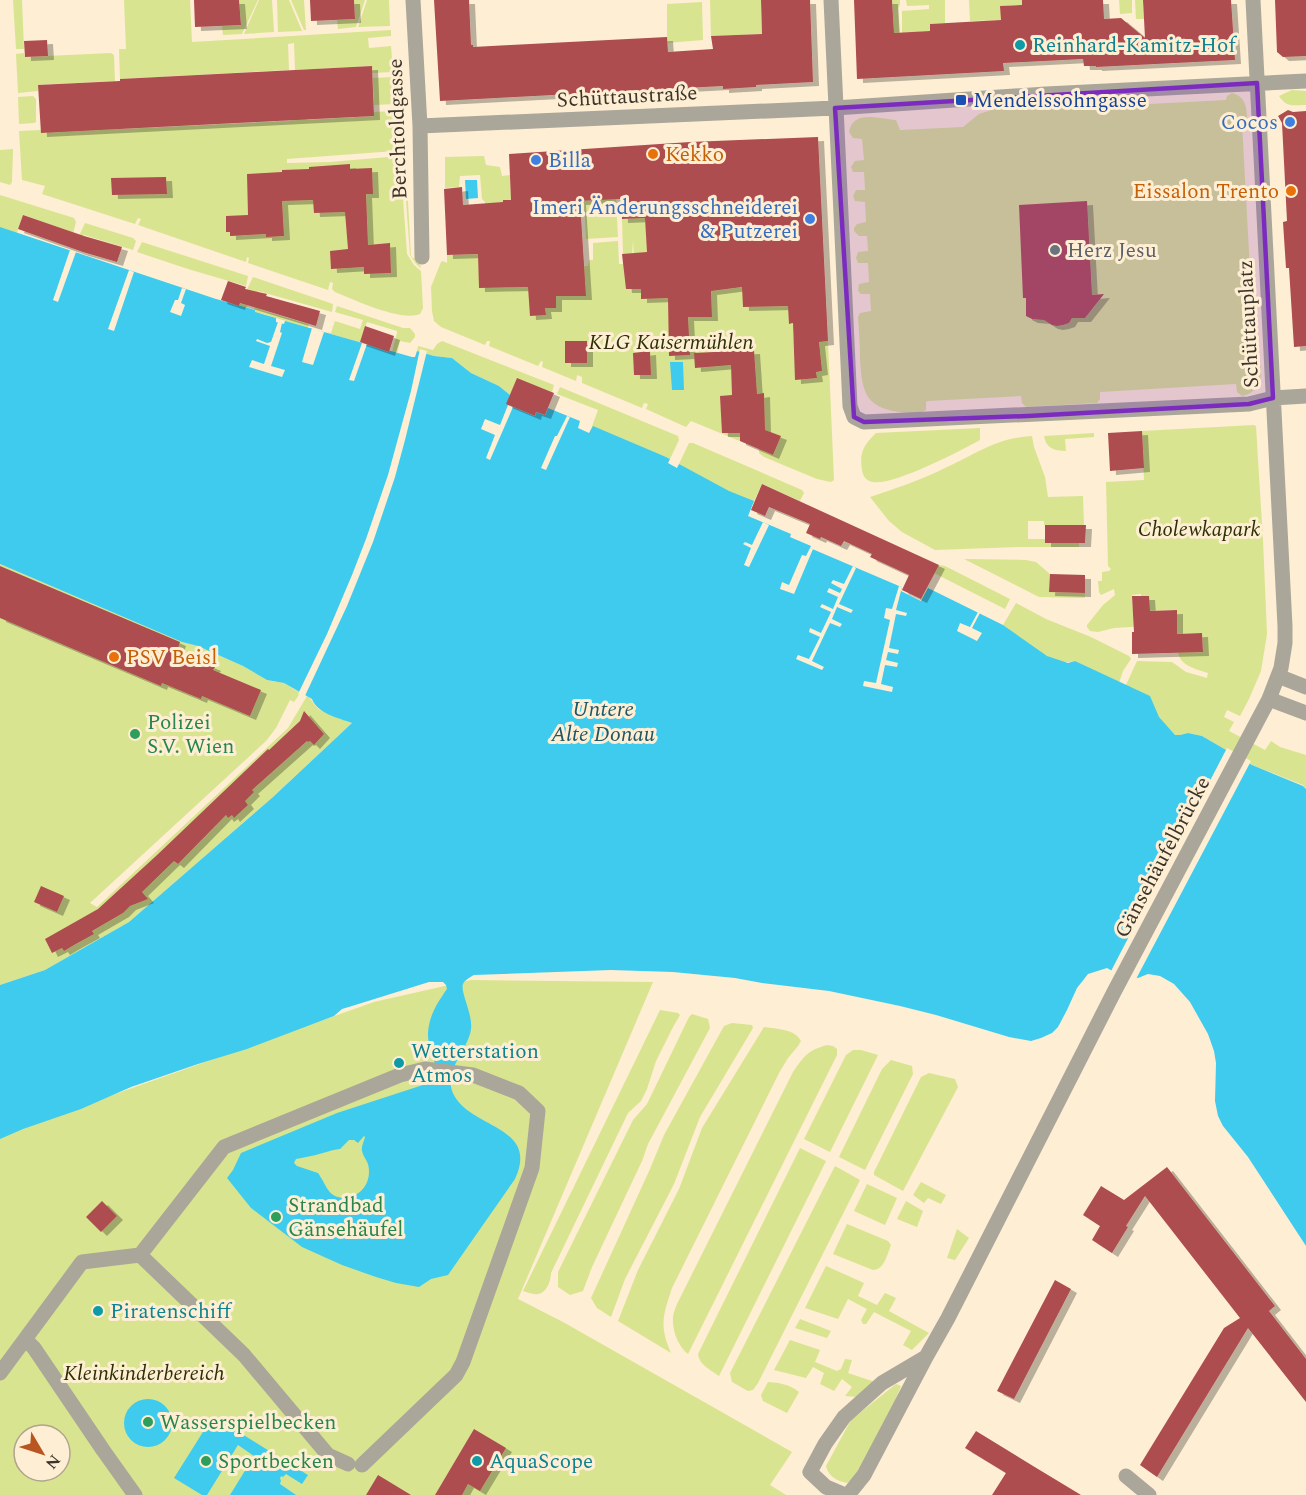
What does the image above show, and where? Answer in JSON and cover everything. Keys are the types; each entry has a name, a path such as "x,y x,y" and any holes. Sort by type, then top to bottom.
{"street":[{"name":"Berchtoldgasse","path":"413,0 420,126 422,257"},
{"path":"831,0 835,108 1046,94 1306,81"},
{"name":"Schüttauplatz","path":"835,108 850,406 854,417 864,422 1028,416 1249,404 1273,398 1253,0"},
{"name":"Schüttaustraße","path":"420,126 835,108"},
{"path":"1273,398 1306,396"},
{"name":"Gänsehäufelbrücke","path":"846,1495 864,1475 948,1318 1114,992 1269,699 1278,676 1285,643 1285,626 1273,398"},
{"path":"1278,676 1306,687"},
{"path":"1269,699 1306,713"},
{"path":"0,1373 82,1262 140,1255 224,1147 400,1075 424,1069 473,1075 519,1093 538,1111 532,1168 463,1362 456,1375 355,1464 328,1455 244,1355 140,1255"},
{"path":"25,1339 34,1347 135,1495"},
{"path":"846,1495 826,1487 810,1472 825,1444 844,1417 882,1383 926,1357"},
{"path":"1126,1476 1149,1495"}],"highlighted area":[{"path":"1257,83 1273,398 1249,404 1028,416 864,422 854,417 835,108"}],"green space":[{"path":"13,0 22,0 24,49 16,49"},
{"path":"124,0 190,0 192,42 391,30 391,36 368,38 369,48 391,46 393,72 372,73 372,66 295,70 294,43 288,44 289,70 120,79 119,49 126,49"},
{"path":"239,0 258,0 242,34 223,35 222,26 241,25"},
{"path":"259,0 272,0 274,32 244,34"},
{"path":"277,0 289,0 302,31 278,32"},
{"path":"291,0 304,0 306,30 304,30"},
{"path":"354,0 365,0 356,27 338,29 337,20 355,19"},
{"path":"367,0 389,0 390,26 358,27"},
{"path":"710,0 761,0 762,34 711,36"},
{"path":"892,0 900,0 899,33 894,33"},
{"path":"906,0 945,0 945,23 930,24 930,31 902,33 902,11 929,9 929,5 907,6"},
{"path":"969,0 1022,0 1022,5 1001,6 1001,20 970,21"},
{"path":"1119,0 1132,0 1132,13 1120,14"},
{"path":"1135,0 1143,0 1144,19 1136,19"},
{"path":"702,2 703,40 667,43 667,4"},
{"path":"24,53 25,57 111,53 114,55 115,81 38,85 38,91 18,93 16,54"},
{"path":"393,77 395,104 374,105 373,78"},
{"path":"1292,90 1306,91 1306,105 1288,104 1279,96"},
{"path":"1232,93 1243,100 1247,111 1247,121 1242,123 1255,363 1260,363 1261,369 1260,379 1252,392 1242,396 1237,392 1236,384 1100,392 1100,399 1097,403 1026,407 1022,403 1021,396 928,401 926,410 920,413 887,410 872,401 864,388 860,359 858,317 860,313 871,311 870,294 861,294 858,291 859,284 869,282 868,263 858,263 856,258 858,252 868,251 867,236 859,236 854,231 857,224 866,222 865,202 855,201 853,196 856,190 865,190 864,172 853,172 851,167 855,161 864,160 862,139 853,138 849,132 856,120 875,117 896,120 900,130 963,127 979,114 1015,105 1086,101 1091,107 1226,100 1227,96"},
{"path":"33,96 36,99 36,122 19,124 18,97"},
{"path":"291,109 308,120 374,116 374,112 395,111 398,148 395,151 287,159 287,163 400,156 407,254 421,271 423,308 420,314 402,315 378,309 335,292 332,289 333,283 330,282 328,290 248,263 249,258 247,257 246,262 138,225 141,219 138,218 135,224 42,194 45,186 22,180 19,131 41,130 41,133 122,124 123,129 291,121"},
{"path":"13,149 10,185 0,182 0,150"},
{"path":"484,156 486,165 500,167 502,176 510,175 511,200 503,201 504,232 485,222 485,202 482,199 480,175 460,176 459,187 445,188 445,157"},
{"path":"403,161 407,184 411,256 419,258 421,268 410,255"},
{"name":"KLG Kaisermühlen","path":"630,182 715,290 752,286 788,273 790,324 793,323 794,343 828,341 834,480 831,482 817,479 764,457 759,453 759,449 691,421 686,427 646,409 648,404 644,403 642,408 582,383 582,377 577,375 576,381 542,367 543,362 541,361 538,366 489,346 490,341 487,341 485,345 441,327 434,321 431,287 441,262 447,263 447,255 514,253 584,262 584,266 588,266 589,260 593,260 593,243 618,241 619,264 623,264 623,259 634,258 633,240 632,257 623,254 622,219 631,219"},
{"path":"0,195 74,218 76,222 73,234 23,215 16,235 0,246"},
{"path":"616,199 618,237 586,239 584,201"},
{"path":"85,223 133,238 136,241 133,250 84,235 79,236"},
{"path":"142,242 248,276 246,286 137,252"},
{"path":"253,277 333,304 332,312 258,291 255,305 262,307 261,310 308,324 308,328 312,328 308,341 298,344 285,337 286,321 260,313 276,321 272,331 263,331 258,328 253,320 254,307 248,305 247,318 239,327 227,322 216,313 212,305 216,299 239,306"},
{"path":"337,306 403,328 410,328 415,337 410,343 400,341 397,353 392,352 397,331 367,322 360,342 362,343 324,332 331,333 335,321 360,329 363,320 335,312"},
{"path":"442,341 554,385 552,392 517,379 510,395 499,386 471,373 452,358 417,351 418,346 433,350"},
{"path":"560,387 678,436 679,440 670,459 587,440 598,410 557,394"},
{"name":"Cholewkapark","path":"1256,426 1267,634 1261,671 1249,699 1240,716 1227,710 1224,717 1234,722 1229,731 1265,750 1271,741 1280,747 1306,755 1306,789 1303,785 1252,765 1202,736 1188,733 1175,735 1126,685 1137,661 1172,662 1186,672 1207,678 1208,673 1189,666 1179,657 1178,652 1203,651 1202,633 1177,634 1177,610 1146,611 1146,626 1114,628 1098,632 1090,631 1087,627 1103,605 1115,595 1114,589 1101,595 1098,581 1102,581 1102,572 1111,569 1108,566 1106,482 1144,480 1142,431","holes":["1141,594 1141,596 1149,596 1149,604 1133,610 1132,595"]},
{"path":"980,428 980,440 943,459 895,479 873,482 863,474 862,454 876,433"},
{"path":"1094,433 1094,437 1065,439 1066,451 1051,448 1044,436"},
{"path":"1032,436 1045,477 1048,497 1083,496 1084,525 1044,525 1044,521 1028,521 1028,539 1045,539 1045,543 1079,543 1079,547 935,550 902,532 889,521 870,497 924,478 995,444"},
{"path":"689,443 802,490 804,493 800,501 762,484 747,516 679,464"},
{"path":"964,559 1036,562 1050,574 1050,592 1085,593 1085,598 1039,597"},
{"name":"Polizei S.V. Wien","path":"0,564 182,642 198,646 243,666 267,680 284,683 301,692 294,702 290,700 276,728 266,741 90,903 97,907 288,728 307,696 320,710 352,723 273,797 129,922 45,970 0,985"},
{"path":"939,565 1010,599 1005,609 934,573"},
{"path":"1016,603 1129,656 1131,659 1119,683 1075,661 1066,662 1047,656 1003,625"},
{"name":"Strandbad Gänsehäufel","path":"471,980 653,982 518,1299 563,1322 792,1452 770,1485 786,1495 0,1495 0,1135 374,1002"},
{"path":"660,1010 680,1015 656,1061 647,1089 641,1101 628,1113 551,1273 546,1289 536,1294 523,1291"},
{"path":"692,1014 708,1019 710,1028 648,1144 583,1291 570,1295 558,1287 558,1272 633,1120 647,1104"},
{"path":"732,1023 752,1025 753,1028 700,1117 674,1184 625,1279 611,1317 597,1308 591,1298 664,1135 724,1026"},
{"path":"764,1027 790,1032 801,1041 779,1073 672,1288 664,1320 665,1335 671,1353 618,1321 638,1270 679,1189 702,1128"},
{"path":"827,1045 837,1049 837,1055 688,1354 676,1338 673,1316 677,1304 793,1072 807,1054"},
{"path":"853,1050 878,1055 830,1152 804,1139 846,1055"},
{"path":"891,1060 912,1066 913,1074 865,1170 839,1157 882,1069"},
{"path":"929,1073 955,1079 958,1087 903,1191 874,1175 874,1172 921,1077"},
{"path":"800,1148 826,1161 719,1376 703,1364 698,1354"},
{"path":"835,1166 860,1180 758,1383 753,1390 748,1391 732,1382 730,1373"},
{"path":"921,1182 946,1195 941,1204 928,1198 924,1203 913,1195"},
{"path":"867,1184 897,1198 885,1225 854,1211"},
{"path":"906,1201 923,1211 917,1227 897,1219"},
{"path":"847,1224 888,1241 891,1245 880,1268 873,1270 833,1254"},
{"path":"957,1229 969,1238 955,1260 947,1258"},
{"path":"826,1266 864,1283 858,1296 877,1305 885,1293 896,1298 889,1311 929,1333 912,1350 903,1345 911,1331 874,1312 866,1324 863,1324 861,1320 867,1309 848,1299 838,1319 805,1308"},
{"path":"800,1319 831,1331 827,1338 795,1328"},
{"path":"790,1340 820,1350 815,1362 837,1371 841,1369 845,1359 852,1360 848,1373 875,1382 857,1397 845,1396 852,1387 842,1379 834,1391 820,1384 824,1373 813,1367 806,1378 774,1370"},
{"path":"768,1382 784,1384 799,1392 787,1413 763,1401 761,1395"},
{"path":"896,1384 901,1386 896,1398 856,1476 847,1483 840,1481 829,1473 826,1466 851,1420"}],"water":[{"path":"465,180 477,180 478,198 466,199"},
{"name":"Untere Alte Donau","path":"0,227 255,310 255,312 276,318 276,322 284,324 285,321 412,357 415,357 417,351 452,358 471,373 499,386 510,395 507,404 535,416 536,412 545,415 548,408 580,421 578,428 589,433 593,426 666,457 670,459 668,463 677,468 679,464 729,491 754,501 748,516 791,534 790,537 811,546 810,548 902,587 901,591 921,601 928,588 1003,625 1047,656 1068,663 1075,661 1150,696 1159,717 1175,735 1188,733 1202,736 1252,765 1306,789 1306,1246 1248,1157 1223,1126 1218,1116 1215,1101 1214,1051 1208,1034 1190,1002 1174,984 1160,976 1148,974 1138,978 1107,968 1088,974 1077,988 1058,1027 1052,1033 1031,1041 1009,1037 900,1006 829,991 735,978 673,972 611,970 474,975 463,984 471,1029 453,1071 451,1088 464,1108 502,1130 512,1139 519,1149 520,1162 515,1179 448,1275 431,1279 419,1287 376,1277 302,1247 251,1208 227,1178 241,1153 337,1113 429,1083 435,1071 435,1065 428,1033 434,1010 447,989 443,982 429,982 342,1009 334,1016 247,1049 131,1087 81,1109 0,1139 0,985 45,970 129,922 273,797 352,723 323,711 312,699 284,683 267,680 243,666 198,646 182,642 0,564","holes":["365,1137 362,1149 368,1164 368,1180 359,1193 349,1197 342,1198 332,1194 318,1173 294,1163 296,1159 340,1149 349,1140 358,1143"]},
{"path":"670,362 683,362 684,390 672,390"},
{"name":"Wasserspielbecken","path":"143,1399 153,1399 165,1406 172,1418 172,1428 165,1440 153,1447 143,1447 128,1436 124,1428 124,1418 135,1403"},
{"path":"213,1416 308,1475 302,1484 286,1474 281,1476 280,1484 296,1495 230,1495 254,1456 238,1445 207,1495 202,1495 174,1478"}],"pier":[{"path":"70,250 76,252 58,302 53,300"},
{"path":"129,270 134,272 114,331 108,329"},
{"path":"182,288 186,289 181,303 185,305 181,316 170,312"},
{"path":"278,322 282,323 280,332 282,333 271,366 285,370 282,377 249,367 252,360 264,364 270,346 256,341 257,339 267,343 271,342"},
{"path":"312,328 324,332 313,365 302,362"},
{"path":"362,343 367,344 354,381 349,380"},
{"path":"420,349 427,351 395,477 373,542 347,606 304,698 298,694 352,575 388,475"},
{"path":"508,405 513,407 490,460 486,458 495,435 481,429 485,419 500,425"},
{"path":"567,416 570,417 546,470 541,468 555,436"},
{"path":"763,522 769,525 749,567 744,565 751,548 743,544 745,542 752,545"},
{"path":"810,548 813,549 794,594 780,589 782,582 789,585 802,555 806,556"},
{"path":"853,566 856,568 839,604 853,610 851,613 837,607 832,619 842,624 840,627 830,623 812,661 824,667 822,670 796,659 798,655 809,659 820,637 809,632 810,628 821,633 831,612 820,607 822,604 833,609 838,597 827,592 829,588 840,593 842,589 831,583 833,580 844,584"},
{"path":"899,586 902,587 896,610 907,613 906,616 896,614 889,648 899,650 898,654 888,652 886,660 898,663 897,667 885,665 881,684 893,687 892,692 863,686 864,681 876,683 890,620 884,618 886,608 892,609"},
{"path":"978,612 980,613 972,628 982,633 977,641 957,631 960,623 970,627"},
{"path":"1227,748 1251,761 1135,981 1113,975 1110,973"}],"building":[{"path":"194,0 239,0 241,25 195,27"},
{"path":"310,0 354,0 355,19 311,21"},
{"path":"434,0 469,0 471,45 473,47 667,37 668,52 713,49 711,36 762,34 761,0 810,0 813,82 723,89 723,86 440,101"},
{"path":"854,0 892,0 894,33 930,31 930,24 1001,20 1000,6 1022,5 1022,0 1103,0 1104,19 1121,18 1145,38 1143,0 1231,0 1235,60 1096,67 1084,66 1083,59 1003,63 1004,71 857,79"},
{"path":"1275,0 1306,0 1306,56 1283,57 1277,52"},
{"path":"47,40 48,56 25,57 24,41"},
{"path":"372,66 374,116 41,133 38,85"},
{"path":"1288,110 1306,111 1306,346 1294,347 1289,268 1286,268 1283,222 1287,221 1282,123 1278,116"},
{"path":"818,137 828,341 819,342 822,371 816,372 817,378 795,380 793,323 789,324 788,306 743,307 742,287 711,291 712,317 688,317 690,355 669,356 668,298 641,299 641,289 626,289 622,254 647,252 645,218 622,219 621,199 580,201 586,296 556,296 556,308 545,308 546,315 530,316 528,287 479,288 478,254 447,255 444,189 462,187 463,205 511,200 509,154 690,142"},
{"path":"350,164 350,169 372,168 373,194 366,194 368,245 390,243 391,273 364,274 364,267 331,269 330,251 348,249 345,212 314,213 313,200 282,201 284,236 266,237 266,234 230,236 230,232 226,232 226,216 248,215 247,174"},
{"path":"166,177 167,194 112,195 111,178"},
{"name":"Herz Jesu","path":"1087,201 1092,295 1104,294 1085,318 1072,318 1069,323 1057,326 1044,320 1032,319 1026,316 1026,298 1023,298 1019,205"},
{"path":"23,215 122,247 117,262 18,229"},
{"path":"228,281 246,287 245,289 267,294 266,296 320,311 316,326 240,303 239,306 221,300"},
{"path":"365,326 394,336 389,352 360,342"},
{"path":"565,341 587,341 587,363 565,363"},
{"path":"754,350 757,394 764,393 765,430 781,436 773,455 740,441 740,433 722,433 720,396 732,395 731,365 695,368 694,353"},
{"path":"650,351 651,375 634,375 633,353"},
{"path":"517,378 554,393 545,415 536,412 535,416 506,404"},
{"path":"1142,431 1144,468 1110,471 1108,433"},
{"path":"762,484 939,565 921,599 902,590 909,575 870,557 872,554 844,541 841,546 806,533 810,524 769,507 765,516 751,510"},
{"path":"1045,525 1086,525 1085,543 1045,543"},
{"path":"0,566 180,642 177,651 215,667 213,670 261,690 250,716 202,696 201,699 162,683 161,686 0,618"},
{"path":"1050,574 1085,575 1085,593 1049,592"},
{"path":"1132,596 1149,596 1150,611 1177,610 1177,634 1202,633 1203,652 1132,654 1132,632 1134,632"},
{"path":"304,711 324,734 314,745 307,741 252,790 254,792 245,801 248,805 234,818 232,815 228,818 226,815 178,864 174,861 142,892 148,899 130,906 123,913 92,931 94,934 64,951 62,948 52,953 45,939 98,909 300,721"},
{"path":"41,886 64,896 57,912 34,902"},
{"path":"1167,1167 1275,1306 1269,1311 1306,1359 1306,1402 1248,1328 1157,1477 1140,1465 1224,1328 1240,1318 1145,1196 1112,1253 1092,1240 1100,1226 1083,1215 1101,1186 1124,1200"},
{"path":"102,1201 117,1216 101,1232 86,1217"},
{"path":"1055,1280 1071,1289 1014,1399 997,1391"},
{"name":"AquaScope","path":"474,1429 506,1448 480,1491 468,1484 462,1495 435,1495"},
{"path":"976,1431 1081,1495 992,1495 1006,1473 965,1448"},
{"path":"378,1475 411,1495 366,1495"}],"place":[{"name":"Reinhard-Kamitz-Hof","path":"1020,45"},
{"name":"Mendelssohngasse","path":"961,100"},
{"name":"Cocos","path":"1290,122"},
{"name":"Kekko","path":"653,154"},
{"name":"Billa","path":"536,160"},
{"name":"Eissalon Trento","path":"1291,191"},
{"name":"Imeri Änderungsschneiderei & Putzerei","path":"810,219"},
{"name":"Herz Jesu","path":"1055,250"},
{"name":"PSV Beisl","path":"114,657"},
{"name":"Polizei S.V. Wien","path":"135,734"},
{"name":"Wetterstation Atmos","path":"399,1063"},
{"name":"Strandbad Gänsehäufel","path":"276,1217"},
{"name":"Piratenschiff","path":"98,1311"},
{"name":"Wasserspielbecken","path":"148,1422"},
{"name":"Sportbecken","path":"206,1461"},
{"name":"AquaScope","path":"477,1461"}],"park label":[{"name":"Kleinkinderbereich","path":"144,1373"}]}
